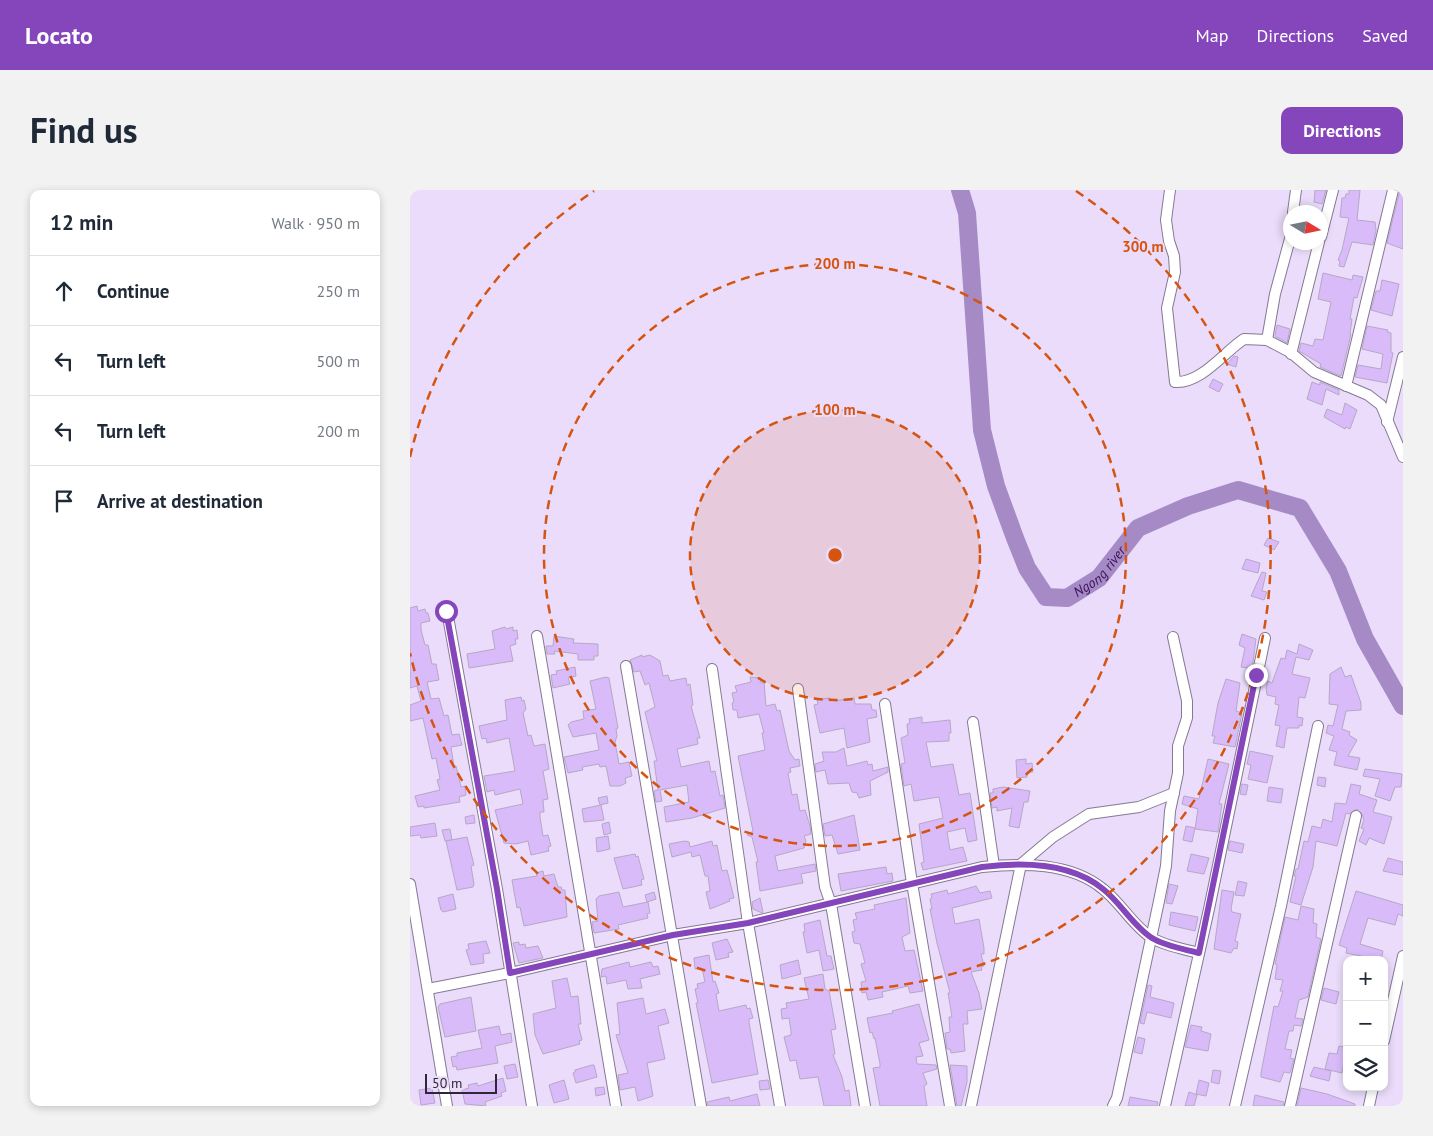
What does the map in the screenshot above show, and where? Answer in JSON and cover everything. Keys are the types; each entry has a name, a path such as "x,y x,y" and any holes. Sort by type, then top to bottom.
{"street":[{"path":"1170,190 1166,220 1169,241 1174,256 1175,272 1167,308 1175,382 1190,379 1201,373 1244,339 1267,340 1291,354 1314,372 1368,395 1380,405 1403,457"},
{"path":"1294,205 1296,190"},
{"path":"1328,208 1333,190"},
{"path":"1346,386 1393,190"},
{"path":"1267,340 1275,294 1286,250"},
{"path":"1291,354 1317,250"},
{"path":"1387,422 1403,357"},
{"path":"446,611 497,889 532,1106"},
{"path":"538,636 616,1106"},
{"path":"1113,1106 1117,1098 1166,866 1168,829 1178,773 1178,746 1187,718 1187,702 1173,637"},
{"path":"1165,1106 1265,638"},
{"path":"626,666 701,1106"},
{"path":"712,669 748,923 780,1106"},
{"path":"798,689 825,886 831,904 865,1106"},
{"path":"884,704 950,1106"},
{"path":"973,722 994,866"},
{"path":"1235,1106 1281,906 1318,726"},
{"path":"971,1106 1021,864 1053,837 1089,814 1139,807 1174,793"},
{"path":"1290,1106 1356,816"},
{"path":"428,989 510,973 673,935 748,923 912,883 994,866 1021,864 1041,865 1077,873 1103,888 1152,938 1199,953"},
{"path":"410,884 447,1106"},
{"path":"1388,1023 1403,956"},
{"path":"1369,1106 1373,1091"}],"building":[{"path":"1315,190 1326,190 1322,204 1314,202"},
{"path":"1349,190 1360,190 1357,220 1375,222 1376,230 1373,245 1352,242 1344,267 1339,266 1340,261 1338,260 1349,218 1340,217 1342,198 1349,194"},
{"path":"1400,190 1403,190 1403,249 1387,243"},
{"path":"1323,273 1352,280 1353,275 1363,277 1357,298 1354,297 1350,319 1352,319 1351,334 1341,376 1320,367 1321,364 1299,351 1301,343 1313,346 1315,339 1323,340 1331,302 1318,299"},
{"path":"1382,280 1399,284 1392,316 1371,310 1376,291 1380,291"},
{"path":"1277,325 1290,329 1287,343 1275,336"},
{"path":"1367,326 1388,330 1387,332 1391,333 1391,352 1393,353 1387,383 1355,377 1358,365 1381,369 1383,354 1362,349"},
{"path":"1234,356 1238,357 1236,367 1227,364"},
{"path":"1213,379 1223,384 1219,392 1209,387"},
{"path":"1312,382 1320,385 1320,382 1339,390 1339,395 1326,389 1322,405 1307,399"},
{"path":"1345,403 1357,410 1350,429 1346,427 1345,429 1324,417 1327,409 1342,415"},
{"path":"1268,538 1279,542 1274,550 1264,545"},
{"path":"1246,559 1260,563 1258,573 1242,569"},
{"path":"1262,572 1266,573 1262,591 1267,592 1264,600 1251,596"},
{"path":"417,606 418,611 425,609 426,613 428,613 430,621 421,623 421,630 425,645 428,645 432,664 436,664 439,680 427,682 431,699 439,698 444,716 448,715 452,735 459,734 462,745 451,747 454,766 456,766 461,787 465,786 466,795 459,797 460,802 424,808 424,806 418,807 415,796 440,790 437,780 440,779 436,758 432,759 423,718 410,721 410,705 421,701 417,686 410,688 410,608"},
{"path":"505,627 506,629 513,627 513,631 517,630 518,639 515,639 516,644 510,646 513,661 469,668 467,654 495,649 492,631"},
{"path":"1242,634 1256,639 1252,669 1241,667 1245,648 1239,645"},
{"path":"554,636 574,639 573,643 598,644 598,656 594,656 594,660 578,660 578,654 554,651 555,654 547,654 546,646 553,646"},
{"path":"1299,644 1313,650 1309,660 1296,657 1292,674 1310,678 1305,698 1299,697 1297,717 1303,718 1302,726 1299,725 1299,728 1287,728 1284,748 1276,746 1280,726 1275,725 1279,705 1275,704 1276,697 1267,695 1266,687 1268,681 1272,683 1281,658 1285,659 1287,650 1297,654"},
{"path":"642,655 642,657 650,655 660,661 663,676 668,675 670,681 686,678 687,685 690,684 693,705 691,706 700,738 697,738 698,744 677,749 681,767 709,761 711,772 715,771 720,796 723,795 725,808 692,818 666,822 664,807 689,802 687,785 660,790 662,801 656,802 654,791 658,790 654,761 657,761 645,712 655,707 649,683 645,685 640,671 634,672 630,660"},
{"path":"575,667 576,676 568,678 570,684 553,688 551,675 557,674 556,671"},
{"path":"1341,667 1345,677 1351,675 1361,703 1361,710 1346,711 1342,729 1350,732 1349,735 1357,740 1348,756 1360,758 1357,770 1334,765 1337,752 1329,750 1334,736 1326,733 1328,725 1333,726 1338,705 1329,704 1330,674"},
{"path":"750,677 761,678 761,683 764,682 766,706 775,704 777,711 780,710 789,751 795,760 799,759 800,766 790,768 791,772 788,773 792,795 797,794 800,811 805,810 810,826 811,834 804,836 806,841 804,848 775,856 778,871 815,864 816,871 801,874 803,883 760,891 756,862 758,862 752,837 747,835 753,831 738,756 765,750 762,733 764,733 759,714 738,718 737,710 733,710 732,703 734,702 732,693 737,692 735,686 751,682"},
{"path":"609,678 618,728 616,729 617,736 615,742 619,764 629,762 632,776 625,778 626,783 620,786 610,786 606,766 600,767 599,764 582,767 583,770 568,773 564,757 599,750 596,733 573,737 568,725 571,722 584,719 583,711 596,709 590,681"},
{"path":"1226,679 1240,683 1236,711 1242,713 1235,747 1213,743 1215,736 1212,736 1218,703"},
{"path":"521,697 522,701 524,700 526,709 523,713 528,736 531,735 534,746 545,744 549,769 543,771 548,799 543,800 544,812 540,812 540,817 543,836 548,835 551,846 548,847 549,851 531,855 528,841 516,844 504,843 495,810 523,804 520,789 495,795 494,790 487,792 484,776 515,771 509,738 487,743 486,738 482,739 479,726 507,720 505,700"},
{"path":"829,698 835,701 854,698 855,704 871,704 872,710 876,710 877,717 867,719 870,742 847,748 844,728 820,733 814,705 818,704 817,700"},
{"path":"922,717 922,723 950,720 951,733 949,733 949,741 926,742 931,767 953,764 959,795 970,793 977,840 968,842 965,828 947,832 950,850 963,847 967,861 923,870 921,863 924,862 919,824 943,818 939,797 914,801 911,784 904,786 901,764 905,763 901,738 908,735 907,724 910,723 909,719"},
{"path":"844,748 847,766 867,761 868,765 872,764 873,771 888,767 888,772 870,781 871,795 859,798 857,793 852,792 849,783 828,784 825,770 816,772 815,764 824,761 822,752 836,752"},
{"path":"1250,751 1273,756 1267,783 1248,779 1251,765 1247,764"},
{"path":"1026,759 1026,764 1032,763 1033,772 1027,772 1027,777 1017,778 1016,760"},
{"path":"1208,759 1229,764 1219,804 1222,804 1218,832 1195,829 1198,809 1182,804 1184,796 1199,799"},
{"path":"1365,769 1402,774 1401,787 1395,787 1390,801 1375,796 1380,779 1363,776"},
{"path":"1318,777 1326,778 1325,787 1317,785"},
{"path":"1242,784 1248,785 1246,795 1240,794"},
{"path":"1351,784 1361,786 1359,794 1377,800 1373,812 1392,817 1384,844 1369,838 1366,845 1359,841 1364,829 1361,828 1364,820 1362,814 1357,809 1349,814 1346,813 1337,846 1316,841 1313,867 1301,905 1290,902 1296,876 1294,876 1296,869 1298,869 1304,841 1308,842 1312,826 1321,828 1323,819 1332,822 1335,803 1346,804"},
{"path":"1003,787 1030,791 1028,802 1024,802 1019,828 1009,826 1012,808 997,811 997,807 992,808 990,793 993,793 993,789"},
{"path":"1269,787 1283,789 1281,803 1267,801"},
{"path":"607,796 608,803 600,805 598,798"},
{"path":"601,805 604,820 584,822 582,809"},
{"path":"474,815 475,823 466,824 465,817"},
{"path":"854,815 860,850 838,854 832,835 825,836 823,824"},
{"path":"609,822 611,833 604,835 602,824"},
{"path":"435,823 437,836 421,838 420,835 410,836 410,827"},
{"path":"1186,826 1195,828 1192,842 1183,840"},
{"path":"450,829 452,840 445,841 442,830"},
{"path":"608,836 610,849 597,852 596,838"},
{"path":"467,837 474,865 471,866 474,884 473,887 457,890 446,841"},
{"path":"712,841 713,846 717,845 722,871 727,870 734,898 710,909 706,892 710,891 708,876 705,876 700,855 692,857 691,852 672,857 669,844 689,842 690,847"},
{"path":"1230,841 1244,844 1242,853 1228,850"},
{"path":"635,854 636,857 638,856 644,879 641,880 642,885 623,889 614,858"},
{"path":"1191,854 1209,858 1204,874 1187,871"},
{"path":"1388,858 1403,862 1403,875 1383,871"},
{"path":"886,867 887,874 892,873 893,881 841,891 838,874"},
{"path":"543,871 544,876 554,874 558,887 565,890 567,917 524,926 520,907 517,908 512,880 537,876 536,873"},
{"path":"1238,881 1247,883 1244,896 1235,895"},
{"path":"1169,884 1178,886 1172,904 1166,903"},
{"path":"976,886 980,893 990,891 992,898 952,908 955,924 979,919 984,948 984,954 981,954 984,966 981,967 982,970 971,972 979,993 982,1009 967,1011 968,1024 963,1024 965,1051 951,1053 950,1049 947,1049 945,1033 950,1032 949,1017 952,1017 948,993 950,993 937,943 930,909 932,909 930,899 932,898 931,894 947,890 948,894"},
{"path":"1222,890 1234,892 1231,909 1232,912 1241,914 1235,941 1238,942 1237,949 1234,948 1231,953 1214,949"},
{"path":"1356,891 1403,905 1403,916 1398,914 1395,925 1368,918 1360,944 1383,951 1382,956 1361,956 1346,953 1347,948 1339,945"},
{"path":"619,892 623,907 648,902 650,913 647,914 648,918 618,925 619,929 594,933 592,922 598,921 596,899 599,896"},
{"path":"654,892 656,899 647,902 645,895"},
{"path":"453,894 456,909 443,912 438,898"},
{"path":"760,898 762,913 753,909 752,902"},
{"path":"906,898 910,933 902,937 905,951 914,950 923,991 910,993 908,986 882,992 883,997 868,1000 866,992 862,993 861,982 866,981 861,964 865,963 860,944 854,943 852,932 855,931 853,920 857,919 855,913 875,909 874,905"},
{"path":"1301,906 1314,909 1313,923 1317,924 1316,937 1321,939 1308,997 1299,1000 1295,1018 1303,1019 1301,1026 1294,1025 1293,1031 1289,1031 1285,1049 1292,1050 1290,1058 1294,1059 1290,1073 1284,1072 1280,1082 1261,1077 1261,1073 1274,1006 1278,1007 1283,991 1280,991 1283,980 1275,979 1277,965 1275,964 1285,917 1298,920"},
{"path":"1171,912 1198,917 1195,931 1169,925"},
{"path":"820,920 827,956 831,956 834,969 823,971 819,950 807,953 803,932 805,932 804,924"},
{"path":"727,939 733,952 728,953 729,957 716,960 712,943"},
{"path":"486,941 490,953 483,954 484,963 471,965 466,950 469,949 468,944"},
{"path":"519,942 519,945 525,944 526,948 538,946 543,958 519,963 513,943"},
{"path":"709,955 713,982 715,981 719,993 716,994 719,1011 746,1005 747,1009 750,1008 753,1018 749,1019 749,1022 758,1074 712,1083 696,1003 698,1003 695,989 698,988 697,984 705,982 702,968 695,969 694,958"},
{"path":"798,960 801,974 782,979 780,965"},
{"path":"629,962 630,967 651,962 653,967 658,966 660,974 640,979 642,988 628,989 626,980 607,984 606,976 601,977 602,969"},
{"path":"823,974 825,989 829,991 836,1029 831,1030 835,1054 833,1055 842,1077 845,1091 849,1090 851,1106 824,1106 818,1077 800,1079 796,1060 790,1061 784,1037 791,1035 791,1031 789,1018 782,1019 781,1009 787,1008 786,1003 809,999 804,978"},
{"path":"567,978 571,997 578,996 581,1024 578,1024 582,1040 579,1041 580,1044 543,1054 535,1035 533,1014 556,1008 552,981"},
{"path":"1148,985 1152,986 1150,997 1174,1003 1171,1018 1147,1012 1144,1024 1140,1023"},
{"path":"1324,988 1339,992 1336,1004 1321,1000"},
{"path":"471,997 476,1031 445,1037 438,1007 440,1004"},
{"path":"643,998 646,1014 665,1009 669,1023 658,1026 665,1059 647,1063 653,1096 638,1101 635,1087 620,1090 618,1075 628,1073 616,1035 620,1034 617,1003"},
{"path":"919,1004 929,1040 919,1043 923,1056 916,1057 917,1064 936,1065 937,1069 923,1073 927,1084 924,1086 927,1106 880,1106 873,1068 880,1067 880,1064 875,1038 872,1032 870,1033 867,1018 893,1013 892,1011"},
{"path":"1191,1025 1202,1027 1201,1031 1211,1034 1208,1051 1185,1047"},
{"path":"499,1026 501,1035 511,1033 512,1042 495,1046 498,1063 457,1070 456,1066 453,1067 451,1057 457,1056 457,1053 482,1048 478,1030"},
{"path":"1138,1037 1145,1039 1142,1054 1134,1052"},
{"path":"1339,1046 1343,1046 1342,1073 1325,1069 1329,1053 1337,1054"},
{"path":"515,1064 518,1077 507,1079 504,1066"},
{"path":"594,1065 597,1077 576,1083 573,1073 575,1070"},
{"path":"950,1065 967,1066 967,1082 961,1106 957,1106"},
{"path":"1314,1067 1331,1071 1329,1081 1310,1076"},
{"path":"1213,1070 1221,1071 1219,1084 1211,1082"},
{"path":"503,1078 506,1091 501,1093 502,1096 485,1102 486,1106 465,1104 462,1090 469,1088 468,1085 477,1083 478,1086"},
{"path":"564,1080 569,1099 554,1103 549,1085"},
{"path":"768,1080 770,1089 760,1090 759,1081"},
{"path":"1199,1080 1209,1083 1206,1096 1196,1094"},
{"path":"604,1087 605,1094 596,1096 595,1088"},
{"path":"432,1088 435,1103 421,1105 419,1090"},
{"path":"1301,1088 1327,1094 1355,1104 1355,1106 1297,1106"},
{"path":"1189,1092 1197,1095 1194,1106 1185,1106"},
{"path":"757,1094 760,1106 708,1106 707,1102 729,1097 730,1101"},
{"path":"1255,1095 1284,1102 1283,1106 1253,1106"},
{"path":"1130,1097 1158,1102 1157,1106 1128,1106"}],"waterway":[{"name":"Ngong river","path":"960,190 967,213 982,430 996,486 1015,538 1027,568 1046,597 1067,598 1099,578 1138,528 1188,506 1238,490 1300,508 1338,571 1365,639 1403,706"}],"route":[{"path":"446,611 497,889 510,973 673,935 748,923 982,867 1021,864 1041,865 1077,873 1103,888 1144,932 1152,938 1199,953 1256,675"}]}
